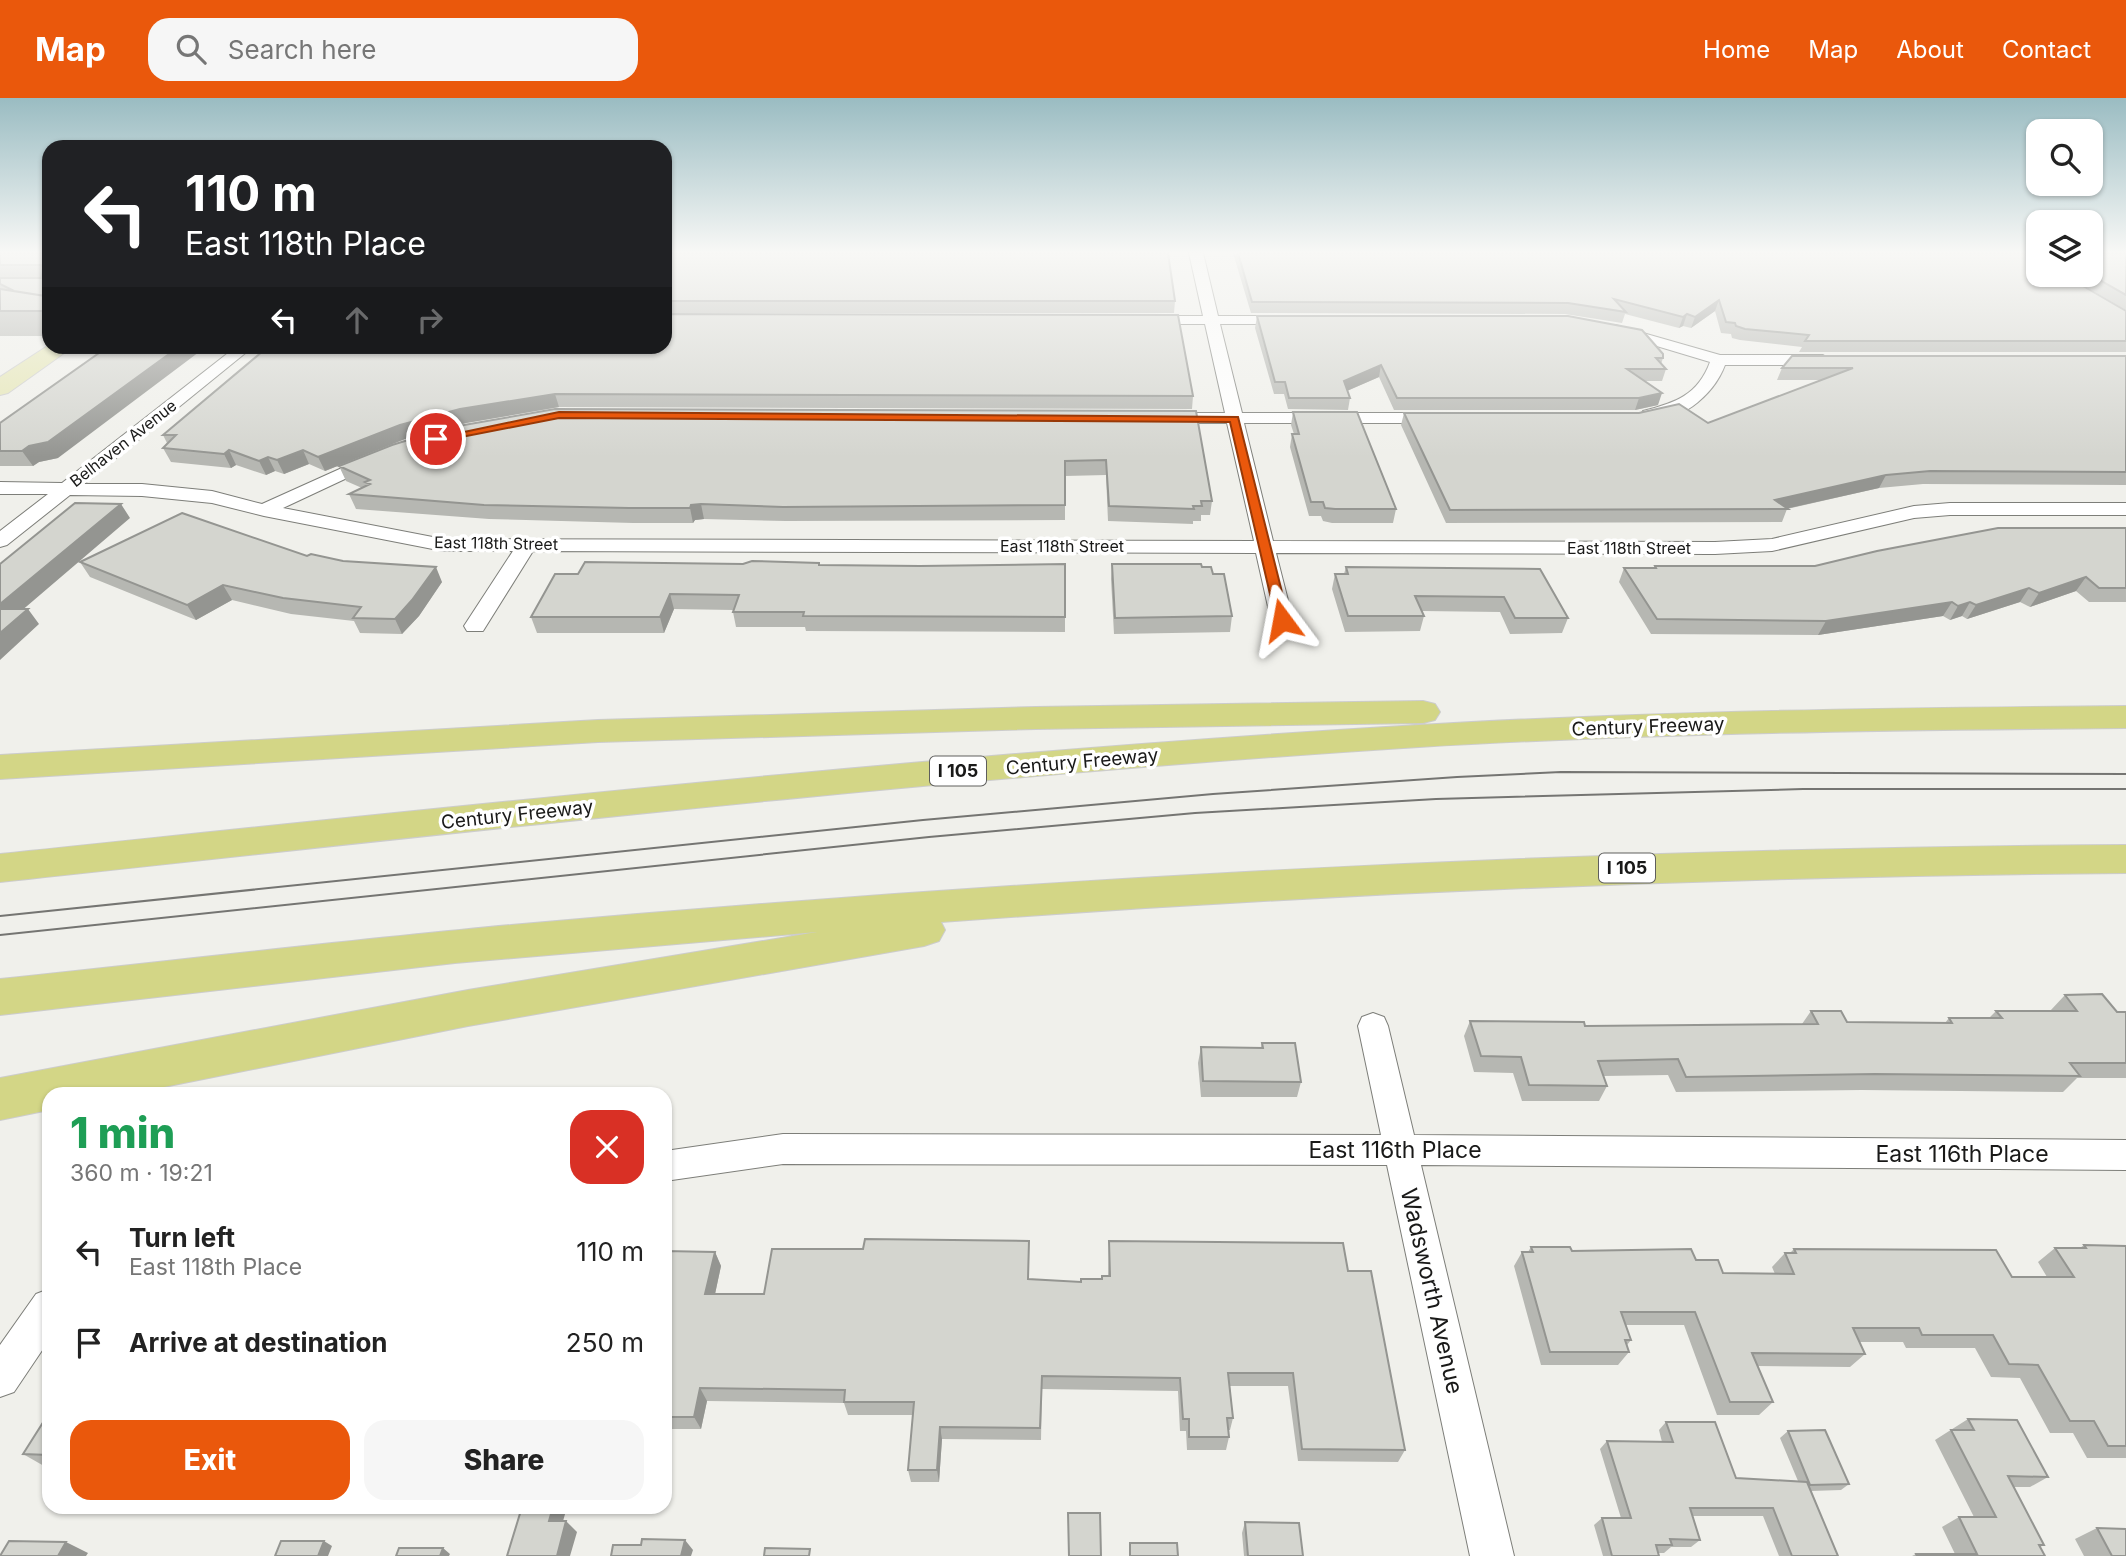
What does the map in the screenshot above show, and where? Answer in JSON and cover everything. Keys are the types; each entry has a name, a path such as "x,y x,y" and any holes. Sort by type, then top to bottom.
{"highway":[{"path":"0,767 598,731 1036,718 1469,711 1918,719"},
{"name":"Century Freeway","path":"0,868 534,812 1137,756 1669,724 2126,717"},
{"name":"I 105","path":"0,998 551,937 1129,893 1474,873 1762,864 2126,859"},
{"path":"62,1087 468,1008 1129,893"},
{"path":"0,1099 42,1091"}],"main road":[{"path":"0,388 51,354"}],"street":[{"path":"1211,321 1282,620"},
{"path":"1600,326 1629,331 1719,360 1840,360"},
{"name":"Belhaven Avenue","path":"0,541 237,354"},
{"path":"1635,418 1676,411 1700,396 1719,360"},
{"path":"1138,418 1456,418"},
{"path":"264,510 316,484 392,452"},
{"name":"East 118th Street","path":"0,488 142,490 212,497 264,510 443,545 1715,548 1772,545 1914,512 2126,509"},
{"path":"475,626 527,545"},
{"name":"Wadsworth Avenue","path":"1373,1026 1492,1556"},
{"name":"East 116th Place","path":"672,1165 783,1149 2126,1155"},
{"path":"0,1378 42,1317"}],"building":[{"path":"672,321 1179,321 1193,396 555,394 460,409 400,425 318,457 303,450 277,460 268,457 259,461 229,450 224,454 163,448 176,435 163,435 259,354 672,354"},
{"path":"1258,321 1595,321 1642,330 1663,354 1663,358 1656,358 1666,369 1627,369 1662,393 1639,398 1397,398 1381,365 1344,381 1350,398 1289,398 1285,382 1275,382"},
{"path":"1726,321 2126,321 2126,341 1805,341 1809,335 1745,329"},
{"path":"98,354 169,354 48,442 29,446 22,451 0,451 0,423"},
{"path":"1792,356 2126,356 2126,472 1930,471 1886,475 1775,500 1788,509 1450,510 1404,413 1639,413 1679,404 1708,423 1853,368 1782,368"},
{"path":"555,409 1196,411 1212,501 1201,501 1202,506 1193,506 1194,509 1109,506 1106,460 1065,461 1065,505 783,507 701,504 691,505 690,508 484,505 349,494 370,484 365,482 370,480 339,466 392,445 447,428"},
{"path":"1293,412 1357,412 1396,509 1335,509 1325,508 1323,502 1311,502 1292,434 1299,434"},
{"path":"75,503 121,504 0,604 0,564"},
{"path":"182,513 307,556 311,554 343,561 436,567 395,619 353,618 361,607 283,598 223,585 187,605 80,562"},
{"path":"1998,528 2126,528 2126,588 2099,588 2086,577 2039,593 2029,588 1976,605 1970,602 1958,606 1952,602 1826,621 1657,619 1624,568 1815,566"},
{"path":"752,561 920,566 1065,564 1065,617 803,616 804,612 733,612 739,595 670,594 660,617 531,617 555,574 578,574 585,562 743,564"},
{"path":"1112,564 1201,564 1202,567 1211,567 1213,574 1224,574 1232,616 1115,618"},
{"path":"1346,567 1540,569 1568,618 1515,618 1504,597 1415,596 1424,616 1348,616 1335,574 1348,574"},
{"path":"0,609 28,609 0,633"},
{"path":"2102,994 2117,1012 2126,1012 2126,1063 2070,1063 2080,1076 1875,1074 1686,1077 1678,1059 1598,1061 1607,1086 1529,1085 1521,1057 1481,1056 1470,1021 1584,1022 1585,1026 1818,1024 1811,1011 1841,1011 1847,1022 1952,1023 1949,1018 2002,1018 1996,1011 2077,1011 2065,995"},
{"path":"1262,1043 1295,1043 1301,1082 1203,1081 1201,1047 1263,1048"},
{"path":"865,1239 1029,1241 1028,1279 1081,1282 1081,1279 1102,1279 1102,1276 1110,1276 1109,1241 1343,1243 1348,1271 1371,1271 1405,1450 1302,1449 1293,1373 1228,1373 1233,1418 1227,1418 1229,1437 1189,1437 1189,1419 1183,1419 1180,1378 1042,1376 1040,1428 940,1427 937,1470 908,1470 914,1402 844,1402 845,1390 700,1388 694,1417 672,1417 672,1251 715,1252 705,1294 764,1294 772,1249 863,1249"},
{"path":"2084,1245 2126,1246 2126,1446 2108,1446 2094,1421 2070,1421 2038,1365 2009,1364 1993,1335 1922,1335 1919,1328 1853,1328 1865,1354 1752,1353 1773,1402 1730,1402 1695,1312 1621,1312 1631,1340 1625,1340 1629,1352 1550,1352 1522,1252 1533,1252 1531,1247 1570,1247 1572,1251 1691,1249 1696,1260 1718,1260 1723,1273 1794,1274 1785,1253 1796,1253 1794,1249 1996,1250 2012,1277 2074,1277 2055,1248 2086,1248"},
{"path":"1968,1419 2017,1420 2048,1477 2008,1476 2044,1545 2039,1545 2045,1556 1917,1556 1916,1554 1977,1554 1959,1517 1996,1517 1951,1430 1974,1430"},
{"path":"1666,1422 1715,1422 1736,1478 1807,1482 1838,1556 1792,1556 1773,1508 1690,1508 1700,1540 1670,1539 1672,1545 1656,1545 1659,1556 1612,1556 1602,1518 1631,1518 1607,1441 1673,1442"},
{"path":"42,1424 42,1455 23,1454"},
{"path":"1825,1430 1849,1484 1810,1485 1788,1431"},
{"path":"1068,1513 1100,1513 1101,1556 1069,1556"},
{"path":"520,1514 551,1514 549,1521 566,1521 557,1556 507,1556"},
{"path":"1245,1522 1299,1523 1303,1556 1248,1556"},
{"path":"2097,1528 2126,1529 2126,1556 2112,1556"},
{"path":"642,1539 685,1540 681,1556 611,1556 613,1545 641,1545"},
{"path":"9,1541 66,1542 58,1556 0,1556"},
{"path":"281,1541 324,1541 318,1556 275,1556"},
{"path":"1130,1543 1177,1543 1178,1556 1130,1556"},
{"path":"399,1548 443,1548 440,1556 396,1556"},
{"path":"765,1548 810,1549 809,1556 764,1556"}],"tram line":[{"path":"0,916 923,820 1213,794 1457,777 1561,772 2126,774"},
{"path":"0,935 929,837 1195,813 1436,799 1803,789 2126,789"}],"route":[{"path":"436,439 559,415 1235,419 1282,620"}]}
